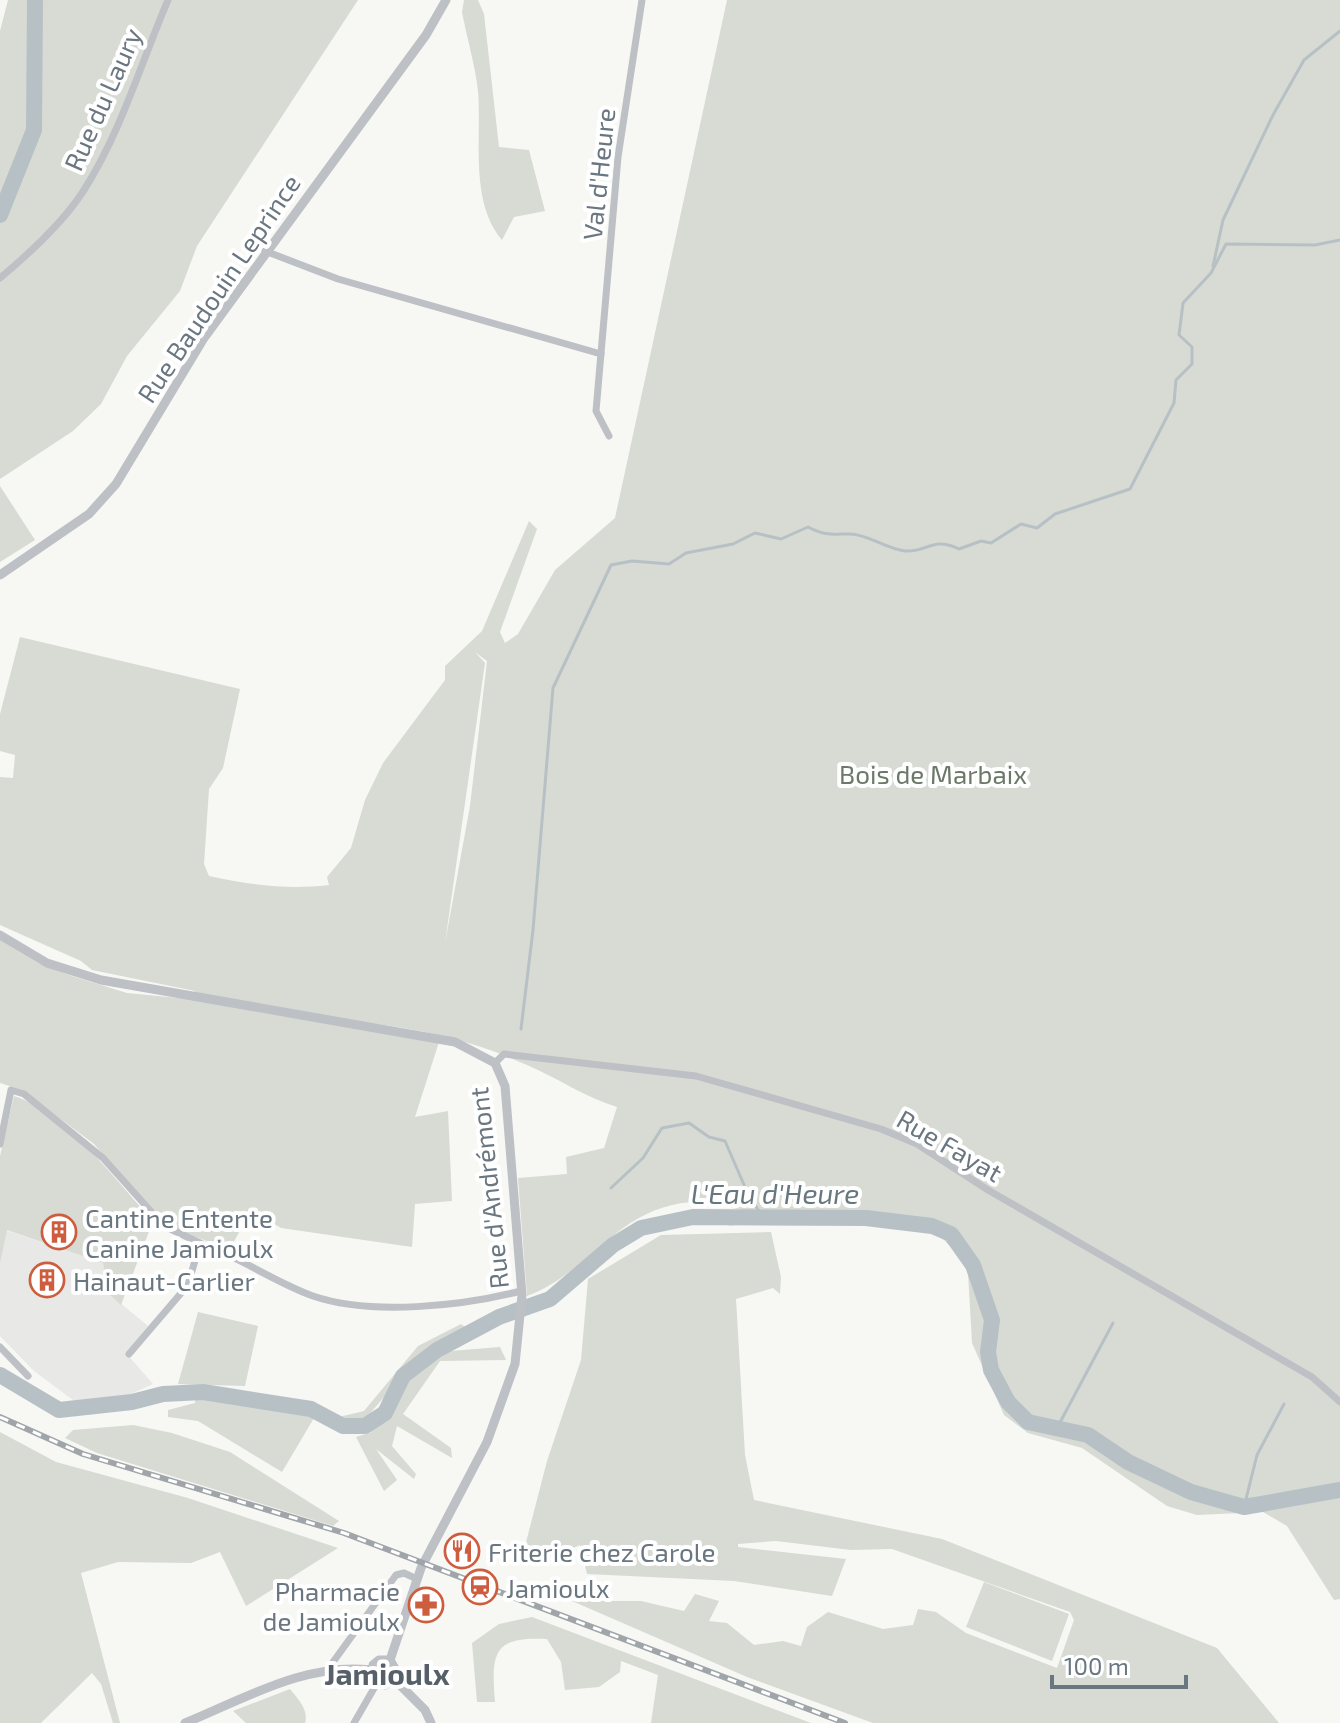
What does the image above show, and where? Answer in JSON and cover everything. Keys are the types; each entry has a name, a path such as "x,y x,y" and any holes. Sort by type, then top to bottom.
{"street":[{"name":"Rue du Laury","path":"0,278 62,218 84,191 113,137 168,0"},
{"name":"Rue Baudouin Leprince","path":"0,575 89,514 116,484 204,338 426,35 446,0"},
{"name":"Val d'Heure","path":"609,436 596,411 618,157 642,0"},
{"path":"265,251 338,279 601,354"},
{"name":"Rue d'Andrémont","path":"0,935 47,963 101,980 455,1042 495,1063 505,1086 522,1293 520,1330 511,1376 487,1442 423,1564 390,1660"},
{"name":"Rue Fayat","path":"495,1063 504,1054 671,1072 734,1086 881,1129 917,1144 988,1190 1312,1377 1340,1402"},
{"path":"0,1088 38,1103 103,1158 164,1226 233,1255 300,1291 349,1304 476,1301 522,1293"},
{"path":"0,1144 11,1090"},
{"path":"129,1354 188,1285 200,1243"},
{"path":"0,1347 28,1376"},
{"path":"328,1669 396,1575 404,1573 417,1579"},
{"path":"371,1670 379,1660 390,1660 397,1672 395,1680 385,1685 377,1683"},
{"path":"185,1723 314,1671 371,1670"},
{"path":"371,1670 377,1683"},
{"path":"395,1680 425,1710 431,1723"},
{"path":"354,1723 377,1683"}],"shaded area":[{"path":"3,1229 103,1263 107,1292 148,1326 126,1353 153,1384 122,1398 77,1403 34,1371 0,1336 0,1245"}],"green space":[{"path":"8,0 358,0 197,246 180,291 127,356 101,404 73,431 0,479 0,31"},
{"path":"464,0 478,0 484,14 499,147 529,150 545,211 514,217 502,240 485,207 481,188 478,91 462,12"},
{"name":"Bois de Marbaix","path":"727,0 1340,0 1340,1599 1334,1600 1287,1526 1263,1512 1197,1515 1167,1506 1082,1448 1028,1433 1004,1415 972,1343 968,1273 958,1254 944,1240 912,1217 836,1212 728,1226 747,1211 699,1202 666,1207 623,1228 569,1272 527,1296 518,1178 567,1174 566,1157 604,1148 617,1107 505,1056 442,1036 354,1021 439,1042 415,1117 448,1111 452,1201 415,1204 412,1247 281,1228 251,1210 230,1249 167,1227 94,1144 22,1090 0,1083 0,940 38,963 127,993 189,999 195,991 92,970 81,961 0,925 0,777 13,778 15,755 0,751 0,714 20,637 240,689 223,768 209,789 204,864 209,876 269,886 329,885 327,877 351,848 365,800 383,763 445,680 445,666 482,631 529,521 537,529 500,632 505,643 518,634 555,570 615,518","holes":["475,652 487,661 470,806 445,943 485,663"]},
{"path":"0,486 35,540 0,562"},
{"path":"14,1096 34,1105 72,1132 153,1221 121,1305 107,1292 103,1263 7,1230 0,1263 0,1156"},
{"path":"771,1232 781,1277 780,1294 773,1288 736,1299 745,1455 754,1500 942,1539 1217,1648 1279,1723 873,1723 747,1677 572,1601 641,1601 684,1611 695,1594 719,1601 709,1621 727,1623 754,1645 783,1641 801,1646 807,1627 828,1612 883,1629 913,1625 918,1609 936,1612 966,1633 1057,1668 1074,1620 1070,1612 892,1549 851,1550 776,1541 738,1544 738,1547 846,1559 832,1596 734,1581 587,1574 580,1545 541,1562 524,1550 547,1461 581,1360 588,1279 661,1235"},
{"path":"198,1312 258,1326 245,1386 178,1384"},
{"path":"461,1324 465,1327 419,1356 367,1417 341,1423 339,1417 364,1411 418,1346"},
{"path":"500,1347 506,1360 440,1361 403,1414 451,1448 452,1458 397,1426 392,1446 416,1474 414,1479 376,1449 397,1480 384,1491 356,1437 372,1432 364,1424 394,1401 409,1377 438,1352"},
{"path":"195,1397 278,1407 314,1418 282,1472 198,1421 168,1417 168,1410 195,1403"},
{"path":"133,1425 172,1433 230,1452 339,1521 333,1526 97,1453 65,1438 73,1430"},
{"path":"0,1432 56,1462 188,1498 338,1548 246,1606 220,1552 191,1563 118,1562 81,1573 120,1723 113,1723 101,1684 92,1673 41,1723 0,1723"},
{"path":"984,1582 1069,1614 1052,1661 966,1627"},
{"path":"532,1617 811,1723 651,1723 658,1675 621,1661 620,1672 599,1687 565,1690 561,1662 547,1639 516,1641 499,1651 494,1671 495,1702 477,1702 472,1643 499,1624"},
{"path":"290,1689 304,1709 305,1723 246,1723 233,1711"}],"waterway":[{"name":"L'Eau d'Heure","path":"0,215 34,130 35,0"},
{"path":"1213,266 1223,220 1273,115 1304,60 1340,31"},
{"path":"521,1029 533,930 553,688 611,565 632,561 669,564 686,553 733,544 755,533 781,539 808,527 824,533 857,535 905,551 936,544 959,549 981,541 991,543 1021,524 1037,528 1055,514 1130,489 1174,403 1176,380 1192,364 1192,347 1179,335 1183,303 1211,273 1226,244 1315,245 1340,240"},
{"path":"611,1188 643,1158 662,1128 689,1123 709,1137 725,1141 748,1194 764,1219"},
{"name":"L'Eau d'Heure","path":"0,1375 59,1410 132,1402 163,1394 203,1392 311,1409 343,1426 365,1426 385,1413 403,1376 437,1350 499,1317 550,1299 613,1245 641,1228 693,1217 866,1218 932,1226 951,1234 973,1265 992,1320 988,1352 991,1370 1008,1402 1028,1422 1088,1435 1128,1462 1191,1492 1244,1507 1340,1490"},
{"path":"1057,1428 1113,1323"},
{"path":"1244,1507 1257,1455 1284,1404"}],"railway":[{"path":"0,1417 83,1454 344,1533 845,1723"}],"place":[{"name":"Cantine Entente Canine Jamioulx","path":"59,1232"},
{"name":"Hainaut-Carlier","path":"47,1280"},
{"name":"Friterie chez Carole","path":"462,1551"},
{"name":"Jamioulx","path":"480,1587"},
{"name":"Pharmacie de Jamioulx","path":"426,1605"}],"district":[{"name":"Jamioulx","path":"387,1673"}]}
